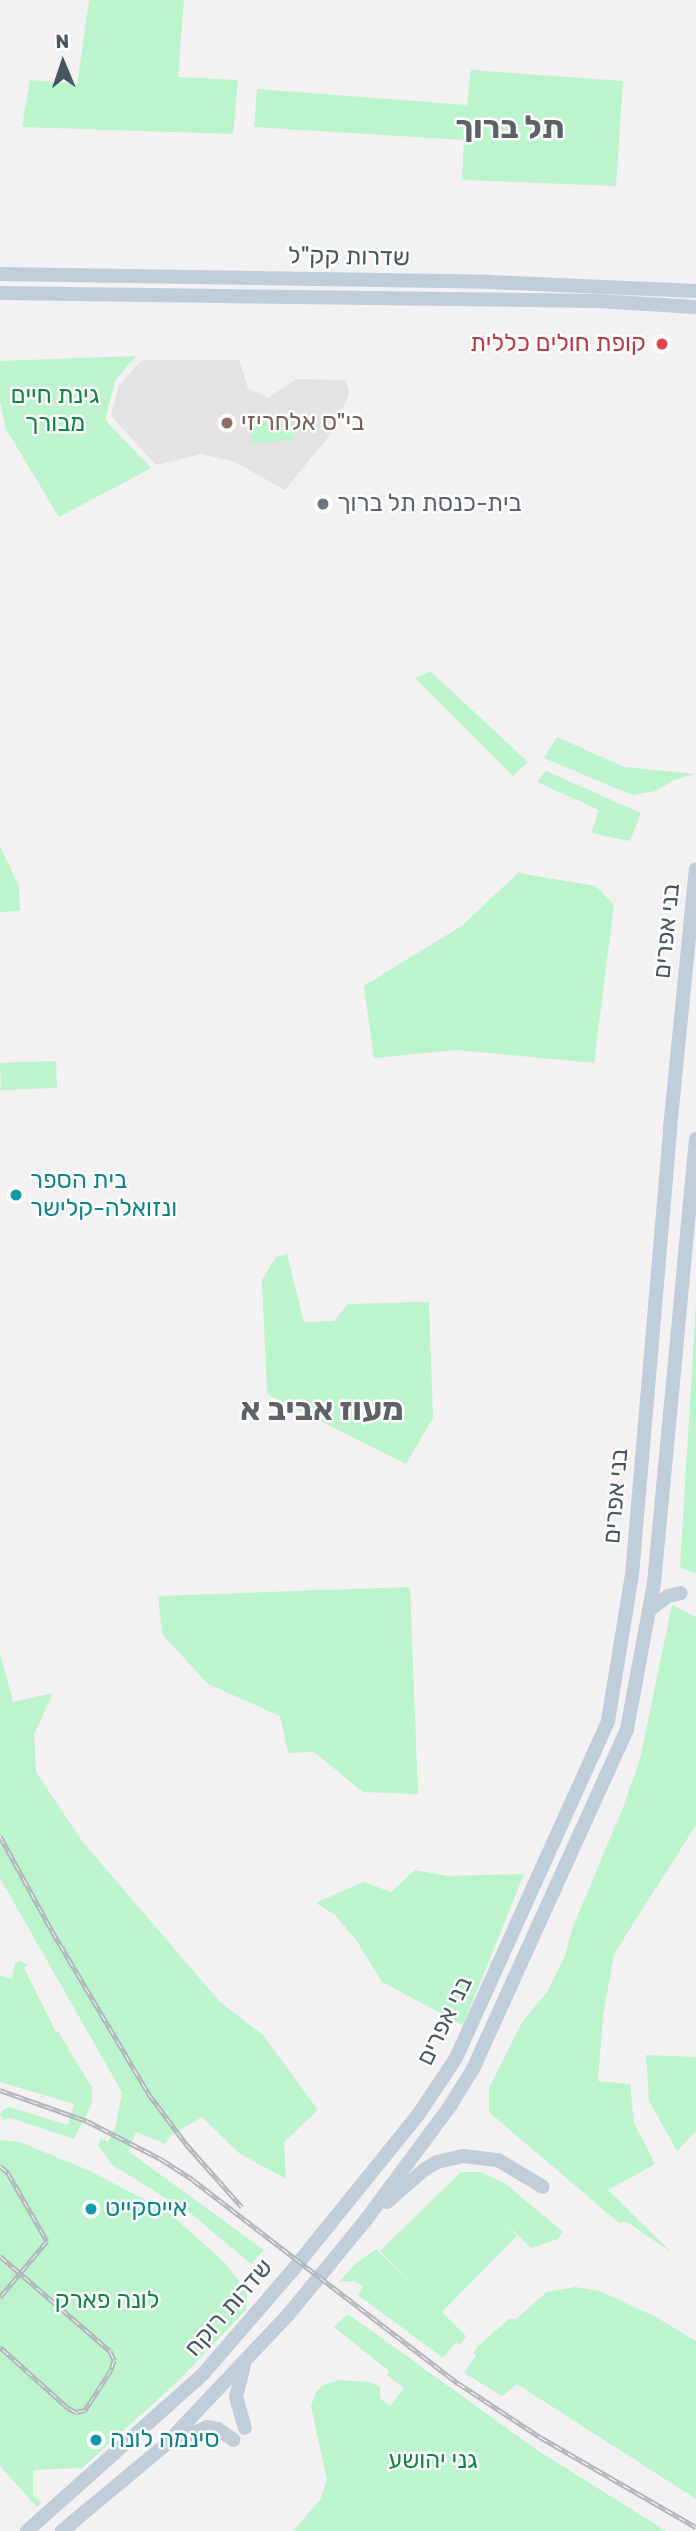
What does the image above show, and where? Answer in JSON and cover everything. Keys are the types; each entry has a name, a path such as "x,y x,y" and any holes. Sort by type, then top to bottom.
{"main road":[{"name":"שדרות קק\"ל","path":"0,274 490,282 696,291"},
{"name":"שדרות קק\"ל","path":"0,293 597,301 696,307"},
{"name":"בני אפרים","path":"436,2088 456,2058 608,1721 632,1575 670,1128 696,869"},
{"name":"בני אפרים","path":"450,2106 472,2069 627,1729 654,1583 696,1139"},
{"path":"649,1610 668,1596 681,1593"},
{"name":"שדרות רוקח","path":"27,2531 203,2374 292,2271 436,2088"},
{"name":"שדרות רוקח","path":"62,2531 164,2446 245,2362 365,2221 450,2106"},
{"path":"365,2221 425,2169 456,2157 498,2160 542,2187"},
{"path":"245,2362 236,2397 245,2428"},
{"path":"164,2446 207,2427 218,2429 234,2440"}],"shaded area":[{"name":"בי\"ס אלחריזי","path":"142,360 239,360 248,388 268,398 296,379 346,380 349,394 334,430 285,490 233,461 201,454 156,465 111,416 119,385"}],"green space":[{"path":"89,0 184,0 178,77 238,80 233,134 22,127 30,80 77,84"},
{"path":"471,70 623,81 616,186 462,180 464,140 254,127 257,89 467,105"},
{"name":"גינת חיים מבורך","path":"136,356 115,381 105,420 151,468 59,517 6,429 0,402 0,361"},
{"path":"293,418 295,440 252,444 250,422"},
{"path":"430,671 528,762 513,776 415,678"},
{"path":"557,737 624,767 695,774 674,780 656,791 632,795 544,758"},
{"path":"546,771 641,813 630,841 591,833 599,810 537,782"},
{"path":"0,846 19,887 20,911 0,912"},
{"path":"518,873 596,886 614,905 594,1063 457,1050 374,1058 364,986 463,925"},
{"path":"56,1061 57,1088 1,1090 0,1063"},
{"path":"287,1254 304,1322 334,1321 348,1304 429,1302 433,1418 406,1464 267,1394 262,1280 276,1257"},
{"path":"696,1303 696,1574 680,1567"},
{"path":"410,1587 418,1794 363,1792 314,1752 288,1753 280,1716 208,1684 162,1634 158,1596"},
{"path":"672,1605 696,1617 696,1825 614,1954 603,2016 598,2081 630,2084 634,2123 655,2164 608,2190 671,2252 627,2222 619,2223 489,2112 489,2088 522,2022 548,1991 565,1956 572,1929 624,1805 640,1759"},
{"path":"0,1653 13,1702 53,1693 34,1734 36,1772 82,1841 220,2002 263,2035 318,2110 284,2142 286,2179 239,2153 202,2117 170,2136 165,2144 136,2132 128,2151 264,2250 251,2264 193,2215 112,2165 98,2145 101,2139 108,2142 116,2125 122,2092 0,1878"},
{"path":"415,1870 448,1876 524,1874 463,2025 382,1982 357,1941 335,1915 316,1903 363,1882 391,1892"},
{"path":"20,1961 28,1965 24,1968 56,2032 58,2031 92,2088 92,2103 74,2139 11,2118 4,2120 0,2115 9,2107 68,2125 74,2104 0,2082 0,1975 12,1979 15,1963"},
{"path":"646,2055 696,2057 696,2131 677,2151 649,2101"},
{"name":"לונה פארק","path":"0,2140 20,2142 90,2171 168,2212 224,2262 245,2288 247,2299 246,2310 177,2382 82,2468 33,2470 33,2494 41,2503 37,2507 0,2466"},
{"path":"461,2172 480,2172 506,2184 563,2232 558,2239 531,2248 504,2222 517,2236 442,2312 466,2336 460,2345 456,2342 443,2358 358,2295 363,2286 354,2281 339,2282 355,2264 376,2249 419,2290 380,2251"},
{"path":"575,2287 600,2291 656,2317 696,2341 696,2499 517,2384 502,2396 464,2373 476,2356 473,2353 479,2345 509,2319 516,2319 547,2292"},
{"name":"גני יהושע","path":"348,2314 537,2450 666,2531 293,2531 320,2500 327,2480 311,2406 316,2392 322,2386 338,2380 371,2382 380,2387 380,2398 390,2406 404,2388 387,2375 389,2371 334,2327"}],"railway":[{"path":"0,1836 52,1931 148,2093 186,2144 242,2207"},
{"path":"0,2090 87,2121 161,2159 193,2180 458,2383 540,2437 696,2527"},
{"path":"0,2166 8,2173 47,2241 0,2297"},
{"path":"0,2256 110,2351 114,2360 111,2370 85,2410 76,2412 68,2408 0,2347"}],"place":[{"name":"קופת חולים כללית","path":"662,344"},
{"name":"בי\"ס אלחריזי","path":"227,423"},
{"name":"בית-כנסת תל ברוך","path":"323,504"},
{"name":"בית הספר ונזואלה-קלישר","path":"16,1195"},
{"name":"אייסקייט","path":"91,2209"},
{"name":"סינמה לונה","path":"96,2440"}],"district":[{"name":"תל ברוך","path":"510,127"},
{"name":"מעוז אביב א","path":"322,1409"}]}
